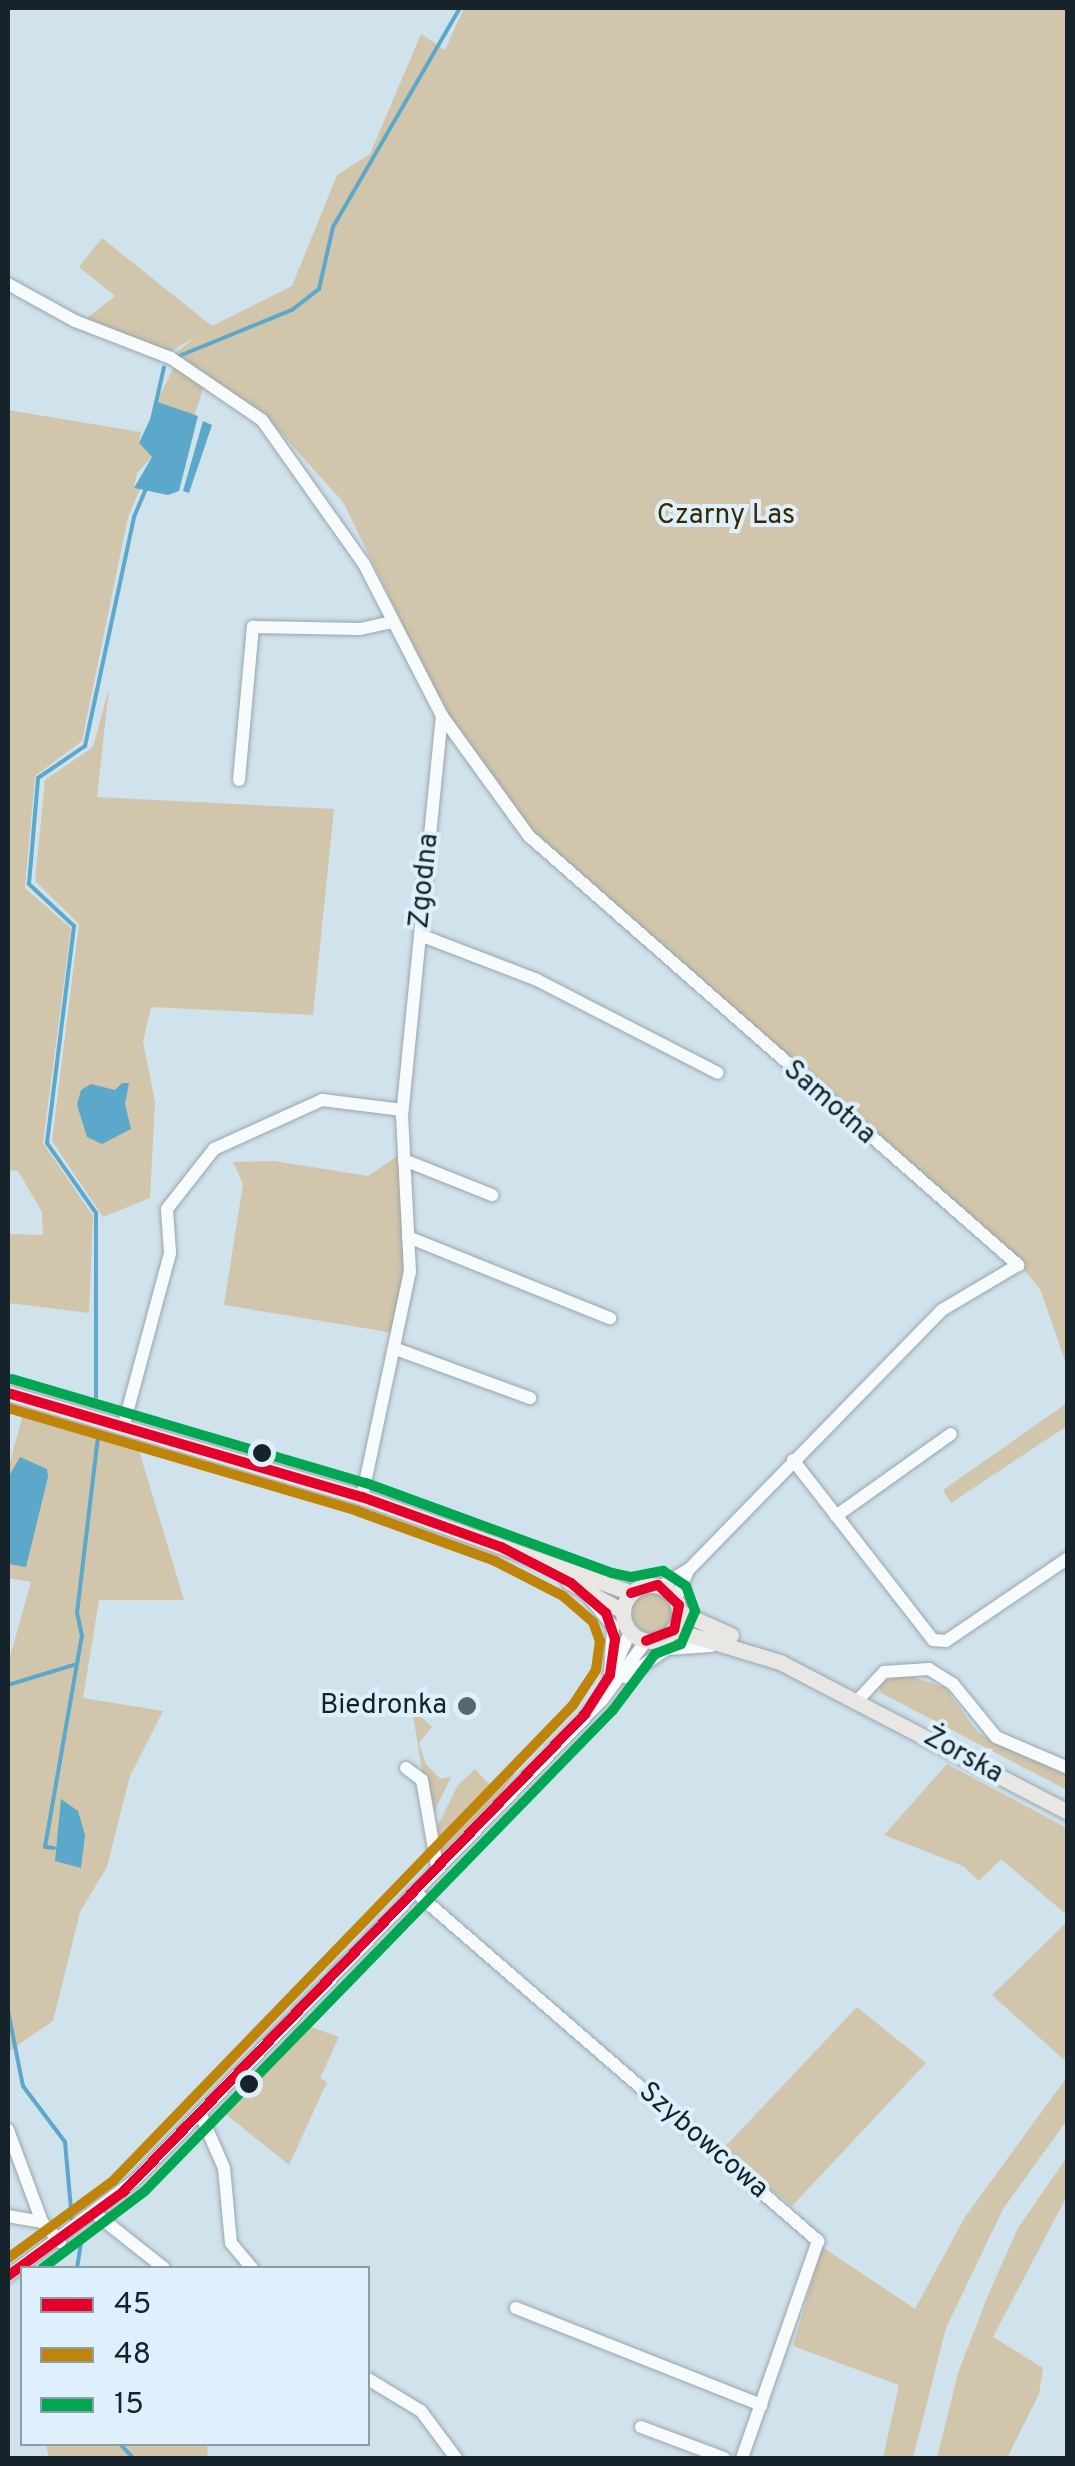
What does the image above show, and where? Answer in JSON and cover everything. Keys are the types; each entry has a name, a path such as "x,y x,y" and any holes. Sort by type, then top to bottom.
{"main road":[{"path":"8,1393 362,1497 534,1562 631,1593"},
{"path":"534,1562 623,1611"},
{"path":"643,1586 662,1586 678,1605 674,1630 646,1640 630,1632 623,1611 631,1593 643,1586"},
{"name":"Żorska","path":"678,1605 1068,1812"},
{"name":"Żorska","path":"674,1630 743,1648 803,1673"}],"street":[{"path":"8,284 74,321 171,358 262,420 364,564 442,716"},
{"path":"239,780 253,627 360,629 394,622"},
{"name":"Zgodna","path":"362,1497 410,1272 402,1110 442,716"},
{"name":"Samotna","path":"442,716 530,836 1018,1265 942,1310 689,1569 662,1586"},
{"path":"420,934 537,980 718,1073"},
{"path":"124,1424 170,1253 168,1208 214,1149 322,1100 402,1110"},
{"path":"404,1160 492,1195"},
{"path":"408,1237 610,1318"},
{"path":"396,1349 530,1398"},
{"path":"836,1516 951,1434"},
{"path":"792,1460 933,1640 946,1641 1068,1558"},
{"name":"Samotna","path":"678,1605 689,1569"},
{"path":"571,1583 610,1617 615,1638 611,1682"},
{"path":"611,1682 630,1632"},
{"path":"23,2266 96,2215 200,2113 585,1714 646,1640"},
{"path":"611,1682 667,1649 743,1648"},
{"name":"Żorska","path":"857,1701 884,1672 929,1669 953,1684 996,1737 1068,1768"},
{"path":"406,1768 422,1780 437,1866"},
{"name":"Szybowcowa","path":"414,1891 818,2241 742,2458"},
{"path":"200,2113 224,2168 231,2243 250,2266"},
{"path":"8,2130 42,2222 60,2242"},
{"path":"96,2215 161,2266"},
{"path":"8,2216 42,2222"},
{"path":"516,2308 761,2405"},
{"path":"370,2380 421,2412 456,2458"},
{"path":"641,2427 724,2458"}],"green space":[{"name":"Czarny Las","path":"464,8 1067,8 1067,1366 1040,1289 1005,1247 527,827 444,708 343,502 263,413 174,354 197,336 170,352 87,318 115,296 79,267 102,238 212,326 292,286 337,175 370,154 421,34 445,50"},
{"path":"174,367 204,386 194,417 157,401"},
{"path":"8,410 141,432 139,443 152,457 137,473 134,487 140,489 128,517 82,741 35,776 25,888 71,928 43,1143 93,1216 89,1313 8,1303 8,1234 43,1235 42,1212 18,1171 8,1170"},
{"path":"109,688 97,797 334,809 313,1015 151,1007 143,1042 155,1102 150,1198 103,1217 52,1141 79,924 35,881 45,780 93,747"},
{"path":"399,1155 404,1258 394,1333 224,1305 243,1184 233,1162 274,1161 368,1176"},
{"path":"1067,1403 1067,1426 951,1503 943,1490"},
{"path":"24,1410 137,1444 184,1600 99,1600 83,1698 163,1711 130,1776 107,1867 80,1912 53,2021 8,2052 8,1664 31,1582 8,1578 8,1470"},
{"path":"652,1593 666,1599 672,1613 666,1627 652,1633 638,1627 632,1613 638,1599"},
{"path":"902,1674 945,1687 978,1733 1067,1775 1067,1790 881,1693 878,1684"},
{"path":"418,1714 432,1727 419,1743 426,1764 441,1779 451,1777 430,1820 413,1715"},
{"path":"513,1761 514,1775 496,1800 440,1854 432,1837 458,1785 475,1769 491,1786"},
{"path":"947,1764 1067,1828 1067,1915 1001,1859 979,1881 963,1866 884,1835"},
{"path":"1067,1922 1068,2055 1063,2059 992,1995"},
{"path":"857,2007 926,2063 792,2206 722,2150"},
{"path":"300,2023 339,2037 320,2078 327,2082 289,2165 222,2111"},
{"path":"1067,2077 1067,2120 1003,2209 946,2328 913,2458 883,2458 899,2385 793,2346 822,2247 915,2309 965,2217"},
{"path":"1067,2157 1067,2196 993,2337 1043,2368 1039,2394 1007,2458 937,2458 958,2373 989,2293 1018,2228"},
{"path":"46,2446 207,2446 208,2458 49,2458"}],"water":[{"path":"158,402 198,416 179,491 168,495 134,488 152,457 139,443"},
{"path":"203,421 212,425 189,493 183,491"},
{"path":"122,1083 129,1083 125,1104 131,1129 102,1144 87,1137 77,1105 81,1090 91,1084 115,1090"},
{"path":"20,1457 47,1469 48,1477 26,1567 8,1564 8,1478"},
{"path":"61,1799 78,1811 85,1835 81,1868 55,1861"}],"waterway":[{"path":"179,356 292,310 319,289 333,227 460,8"},
{"path":"152,420 164,367"},
{"path":"96,1397 96,1213 47,1143 74,926 29,884 38,778 85,746 134,517 147,487"},
{"path":"54,1848 45,1847 82,1636 77,1613 98,1437"},
{"path":"8,1685 74,1665"},
{"path":"8,2011 23,2086 65,2142 72,2220"},
{"path":"77,2266 81,2244"},
{"path":"122,2446 133,2458"}],"transit line":[{"name":"15","path":"12,1379 366,1483 612,1573 631,1577 663,1571 686,1586 695,1611 681,1644 655,1654 613,1710 145,2191 46,2266"},
{"name":"45","path":"8,1393 362,1497 501,1547 571,1583 606,1613 615,1639 610,1675 585,1714 123,2192 22,2266"},
{"name":"48","path":"8,1408 357,1511 495,1561 563,1596 593,1622 600,1641 596,1670 573,1705 113,2181 8,2258"},
{"name":"45","path":"631,1593 658,1585 679,1605 674,1630 646,1641"},
{"name":"45","path":"8,2276 20,2267"}],"place":[{"name":"Biedronka","path":"467,1706"}]}
